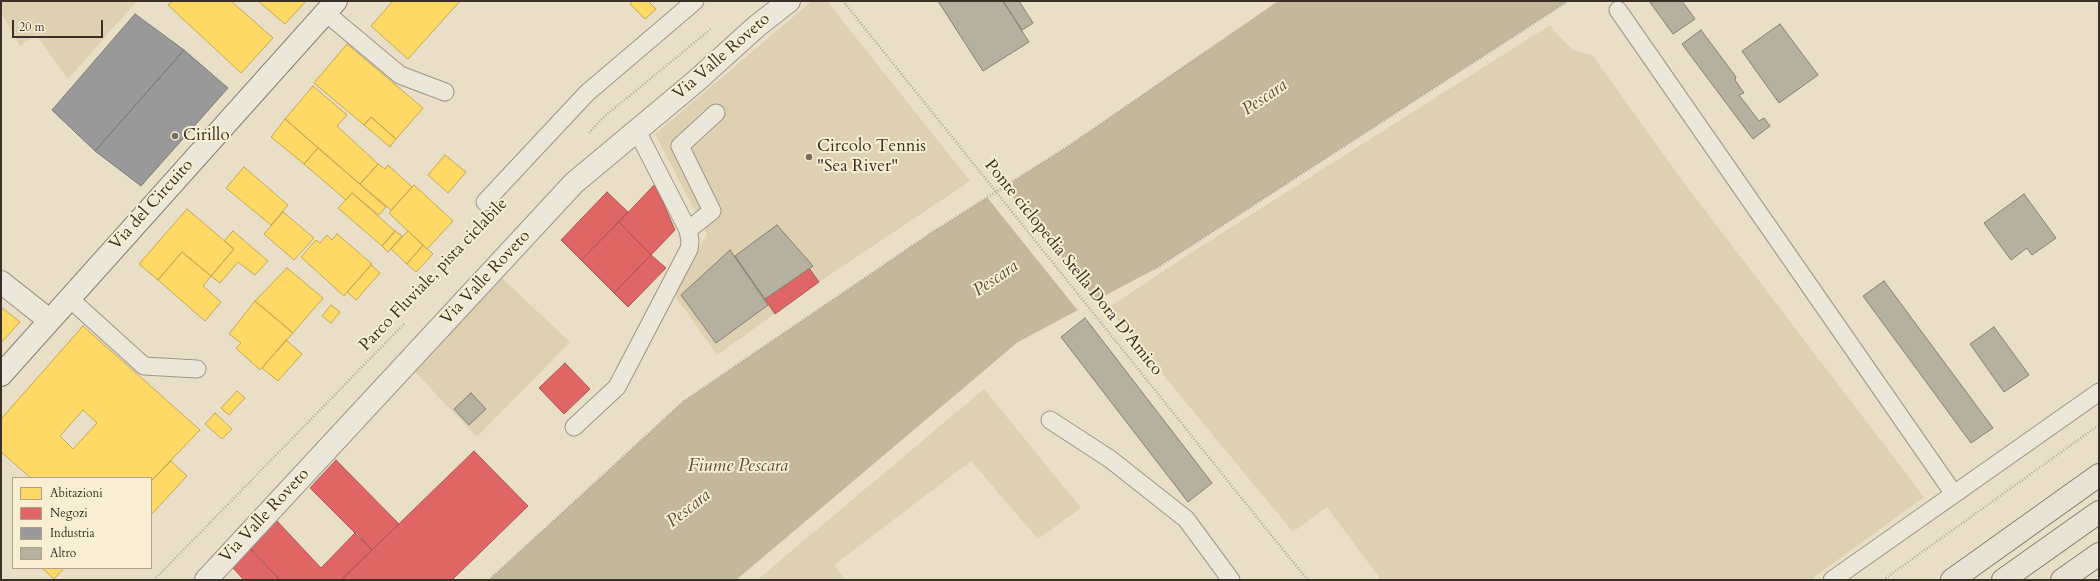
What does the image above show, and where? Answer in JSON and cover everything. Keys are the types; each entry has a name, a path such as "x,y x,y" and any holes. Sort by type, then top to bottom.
{"highway":[{"path":"1952,580 2099,475"},
{"path":"2003,580 2099,512"},
{"path":"2062,580 2099,554"}],"street":[{"name":"Via Valle Roveto","path":"206,580 574,183 695,82 757,26 789,1"},
{"name":"Via del Circuito","path":"1,375 331,7"},
{"path":"1,282 50,320"}],"lane":[{"path":"485,202 587,93 695,1"},
{"path":"331,7 400,75 445,92"},
{"path":"1618,10 1954,494"},
{"path":"688,230 712,210 680,146 716,114"},
{"path":"574,427 617,387 689,249 690,241 688,230 637,131"},
{"path":"69,298 144,366 197,369"},
{"path":"1832,580 2099,392"},
{"path":"1050,420 1110,459 1186,519 1232,580"}],"path":[{"name":"Ponte ciclopedia Stella Dora D'Amico","path":"843,1 1308,580"},
{"path":"1155,269 1568,1"},
{"path":"588,133 605,116 715,25"},
{"path":"489,580 684,401 931,233 1067,147 1206,52"},
{"name":"Parco Fluviale, pista ciclabile","path":"154,580 411,317"},
{"path":"1883,580 2099,425"}],"shaded area":[{"path":"1,1 137,1 68,79 36,35 20,46 1,12"},
{"name":"Circolo Tennis \"Sea River\"","path":"812,1 827,1 970,181 819,282 717,355 673,293 707,234 655,134"},
{"path":"1550,25 1573,50 1592,55 1685,184 1924,497 1810,580 1381,580 1327,507 1293,532 1108,308 1197,249"},
{"path":"502,278 570,342 477,437 414,371"},
{"path":"984,389 1081,508 1038,539 971,461 834,565 845,580 757,580"}],"water":[{"name":"Fiume Pescara","path":"1278,1 1568,1 1155,269 1018,342 736,580 489,580 684,401 931,233 1067,147"}],"pier":[{"path":"1003,185 1097,302 1079,312 986,196"}],"building: Abitazioni":[{"path":"173,1 231,1 273,38 241,73 168,5"},
{"path":"258,1 306,1 285,24"},
{"path":"393,1 460,1 408,59 371,26"},
{"path":"633,1 648,1 656,9 645,19 630,4"},
{"path":"347,44 423,108 396,139 371,117 364,125 314,83"},
{"path":"313,86 347,115 337,126 378,164 360,184 285,119"},
{"path":"371,117 396,139 390,147 364,125"},
{"path":"285,119 318,148 304,164 271,137"},
{"path":"318,148 386,207 379,215 352,193 346,200 304,164"},
{"path":"445,155 466,172 448,193 428,175"},
{"path":"378,164 385,169 388,165 412,187 391,210 360,184"},
{"path":"244,167 288,205 271,225 226,188"},
{"path":"414,185 453,221 427,249 389,213"},
{"path":"352,193 395,231 382,246 338,208"},
{"path":"187,209 234,249 211,276 182,252 158,280 139,264"},
{"path":"283,212 314,238 294,260 264,234"},
{"path":"233,231 268,261 255,275 238,262 220,283 211,276 234,249 224,241"},
{"path":"395,231 402,236 388,252 382,246"},
{"path":"408,231 423,245 407,264 391,249"},
{"path":"337,234 372,264 344,296 301,257 316,240 320,243 327,235 332,240"},
{"path":"423,245 433,254 416,272 407,264"},
{"path":"182,252 211,276 203,286 221,302 205,321 158,280"},
{"path":"371,265 380,273 356,300 347,292"},
{"path":"287,268 323,298 293,333 255,301"},
{"path":"255,301 293,333 260,370 236,348 241,343 229,334"},
{"path":"331,305 340,312 331,323 322,316"},
{"path":"1,307 20,322 1,343"},
{"path":"83,326 200,430 152,480 152,477 30,477 1,452 1,419","holes":["83,410 97,423 73,449 60,436"]},
{"path":"286,340 302,354 278,381 262,368"},
{"path":"237,391 245,398 229,415 221,408"},
{"path":"215,413 232,429 222,439 205,424"},
{"path":"171,461 187,476 152,514 152,480"},
{"path":"43,569 63,569 54,579"}],"building: Negozi":[{"path":"655,184 675,230 651,255 619,222"},
{"path":"607,192 628,212 581,260 561,240"},
{"path":"619,222 651,255 614,293 581,260"},
{"path":"651,255 666,268 628,307 614,293"},
{"path":"809,268 819,282 775,314 765,299"},
{"path":"565,363 590,389 564,414 539,388"},
{"path":"474,451 528,506 452,580 341,580"},
{"path":"336,460 399,524 372,550 310,488"},
{"path":"270,519 277,521 321,568 356,532 372,550 341,580 280,580 246,545"},
{"path":"251,549 280,580 244,580 232,567"}],"building: Industria":[{"path":"135,14 184,50 95,151 52,110"},
{"path":"184,50 228,88 141,186 95,151"}],"building: Altro":[{"path":"938,1 1003,1 1029,42 983,71"},
{"path":"1003,1 1019,1 1033,23 1022,30"},
{"path":"1649,1 1682,1 1695,19 1673,34"},
{"path":"1780,24 1818,75 1779,103 1742,51"},
{"path":"1701,30 1736,77 1735,80 1744,93 1739,95 1759,121 1764,118 1770,126 1753,139 1682,44"},
{"path":"2024,194 2056,238 2032,255 2027,248 2011,260 1984,223"},
{"path":"777,225 813,266 765,299 735,256"},
{"path":"730,250 768,305 716,343 681,295"},
{"path":"1884,281 1993,428 1971,443 1863,296"},
{"path":"1085,318 1212,483 1188,502 1061,337"},
{"path":"1994,327 2029,375 2004,392 1970,344"},
{"path":"471,393 486,409 469,425 454,409"}],"place":[{"name":"Cirillo","path":"175,136"},
{"name":"Circolo Tennis \"Sea River\"","path":"809,157"}],"water label":[{"name":"Pescara","path":"1265,98"},
{"name":"Pescara","path":"996,279"},
{"name":"Pescara","path":"689,509"}]}
